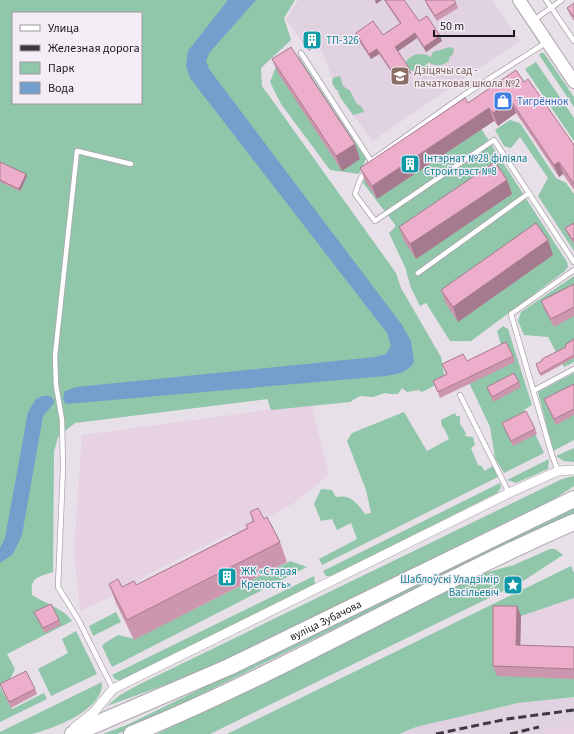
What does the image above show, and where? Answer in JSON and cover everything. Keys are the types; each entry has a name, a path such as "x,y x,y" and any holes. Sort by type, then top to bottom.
{"highway":[{"name":"вуліца Зубачова","path":"73,734 229,667 574,500"},
{"name":"вуліца Зубачова","path":"132,734 179,715 409,600 574,522"}],"main road":[{"path":"519,0 574,82"}],"street":[{"path":"67,734 94,712 113,689 509,493 558,470 574,470"}],"lane":[{"path":"546,0 574,40"},
{"path":"533,21 562,0"},
{"path":"547,42 464,95 371,160 360,180 355,194 375,222 494,140 574,262"},
{"path":"301,53 371,160"},
{"path":"113,689 79,621 58,587 63,468 62,420 56,385 54,356 77,151 130,164"},
{"path":"418,273 529,193"},
{"path":"558,470 552,455 511,314 574,270"},
{"path":"533,391 574,368"},
{"path":"460,395 509,493"}],"shaded area":[{"name":"Дзіцячы сад - пачатковая школа №2","path":"298,0 492,0 520,41 372,141 338,94 319,43 303,43 286,19"},
{"path":"311,404 329,475 294,503 240,533 233,532 147,575 132,587 80,611 74,550 82,435"},
{"path":"574,598 574,679 497,676 497,616 521,616"},
{"path":"574,697 574,726 543,728 544,734 400,734 416,727 518,703"},
{"path":"574,726 574,734 544,734 543,728"}],"green space":[{"path":"0,0 295,0 284,18 291,40 261,68 262,86 396,273 401,288 441,357 445,380 422,392 419,390 407,392 402,388 398,394 385,393 373,397 360,396 350,402 271,410 268,399 75,423 58,437 54,452 53,572 39,577 32,585 32,595 59,609 72,621 7,654 15,669 9,681 0,687"},
{"path":"450,47 454,49 453,54 449,58 449,61 444,64 436,65 428,62 427,67 422,70 417,67 415,71 409,70 405,63 410,57 416,54 424,54 431,57 433,52"},
{"path":"544,53 574,97 574,107 539,55"},
{"path":"289,54 299,57 366,159 359,174 330,170 281,104 270,82 277,64"},
{"path":"536,62 574,118 574,141 525,69"},
{"path":"340,76 343,86 350,91 357,104 362,107 364,112 353,115 340,97 338,90 336,90 332,83 333,78"},
{"path":"464,102 567,262 568,267 565,271 471,341 450,341 426,303 420,306 411,288 405,267 389,233 396,226 363,183 366,170"},
{"path":"510,120 520,123 556,178 566,183 574,194 574,251 538,196 548,178 520,137 511,148 504,146 495,130"},
{"path":"574,276 574,362 564,367 548,337 524,335 518,321 521,312"},
{"path":"503,326 508,329 532,405 524,410 544,453 504,473 495,458 490,427 465,374 501,345 497,331"},
{"path":"574,373 574,440 553,451 538,392"},
{"path":"404,412 427,451 449,439 444,428 442,427 441,420 455,413 456,416 460,416 460,424 466,433 465,436 473,437 475,445 471,448 478,465 482,466 484,471 493,466 498,477 322,565 319,559 357,539 351,523 337,530 332,519 321,521 314,504 321,489 332,490 336,497 341,496 350,498 365,514 371,513 366,490 347,441 352,433"},
{"path":"574,448 574,462 564,461 556,456"},
{"path":"549,459 548,469 516,483 507,480"},
{"path":"574,476 574,486 556,498 206,670 107,706 120,695 140,684 562,479"},
{"path":"500,483 501,488 497,493 332,576 326,576 323,571"},
{"path":"574,506 574,515 352,620 130,729 117,734 103,734 129,724"},
{"path":"550,549 555,549 563,555 520,583 210,734 157,734 481,574 514,565"},
{"path":"290,561 307,567 112,667 102,646 118,635 135,639"},
{"path":"571,566 574,573 574,598 521,616 497,616 497,675 574,679 574,697 518,703 416,727 399,734 227,734"},
{"path":"314,576 315,584 121,681 115,679 112,675"},
{"path":"116,612 121,622 93,636 89,626"},
{"path":"76,631 97,674 51,696 38,669 68,653 62,639"},
{"path":"102,682 100,692 95,701 76,717 52,728 31,734 0,734 0,732"},
{"path":"0,687 12,709 44,693 47,699 0,722"}],"water":[{"path":"228,0 256,0 209,53 206,61 209,69 402,325 411,341 414,362 409,369 405,371 386,376 66,404 63,399 65,391 76,387 375,357 386,354 391,346 387,333 190,78 186,66 188,51"},
{"path":"43,396 50,396 54,400 54,403 43,416 22,535 13,554 0,563 0,548 5,538 28,412 36,399"}],"building":[{"path":"385,0 404,0 419,21 427,16 440,36 424,47 415,33 395,47 409,68 396,77 377,49 369,54 356,33 373,21 383,35 401,23"},
{"path":"425,0 454,0 456,3 435,16"},
{"path":"574,3 574,17 567,8"},
{"name":"ТП-326","path":"312,33 318,41 308,48 302,41"},
{"path":"291,47 355,144 336,156 272,59"},
{"path":"516,70 524,82 528,79 574,145 574,184 559,162 554,165 511,101 493,113 489,108 372,186 360,168 465,98 468,103"},
{"path":"0,162 26,174 19,189 0,180"},
{"path":"495,162 507,180 410,244 399,227"},
{"path":"536,223 548,240 453,307 441,290"},
{"path":"574,223 574,238 572,239 565,228"},
{"path":"574,284 574,307 551,319 541,301"},
{"path":"574,339 574,355 540,374 536,364 542,361 542,359 566,347 565,345"},
{"path":"506,342 513,356 438,392 433,381 447,374 442,364 463,354 467,361"},
{"path":"514,373 519,382 492,397 487,387"},
{"path":"574,384 574,409 554,419 544,399"},
{"path":"526,411 535,429 511,441 502,423"},
{"path":"258,508 264,519 267,517 280,542 127,620 109,584 118,579 122,587 134,581 136,585 209,548 248,528 246,525 254,521 250,512"},
{"path":"51,604 59,620 43,628 34,612"},
{"path":"493,606 517,606 516,645 574,647 574,669 493,666"},
{"path":"26,671 35,689 9,702 0,684"}],"railway":[{"path":"436,734 507,719 574,710"},
{"path":"510,734 539,727"}],"place":[{"name":"ТП-326","path":"312,40"},
{"name":"Дзіцячы сад - пачатковая школа №2","path":"400,76"},
{"name":"Тигрённок","path":"503,101"},
{"name":"Інтэрнат №28 фiлiяла Стройтрэст №8","path":"410,164"},
{"name":"ЖК «Старая Крепость»","path":"227,577"},
{"name":"Шаблоўскі Уладзімір Васільевіч","path":"513,585"}]}
